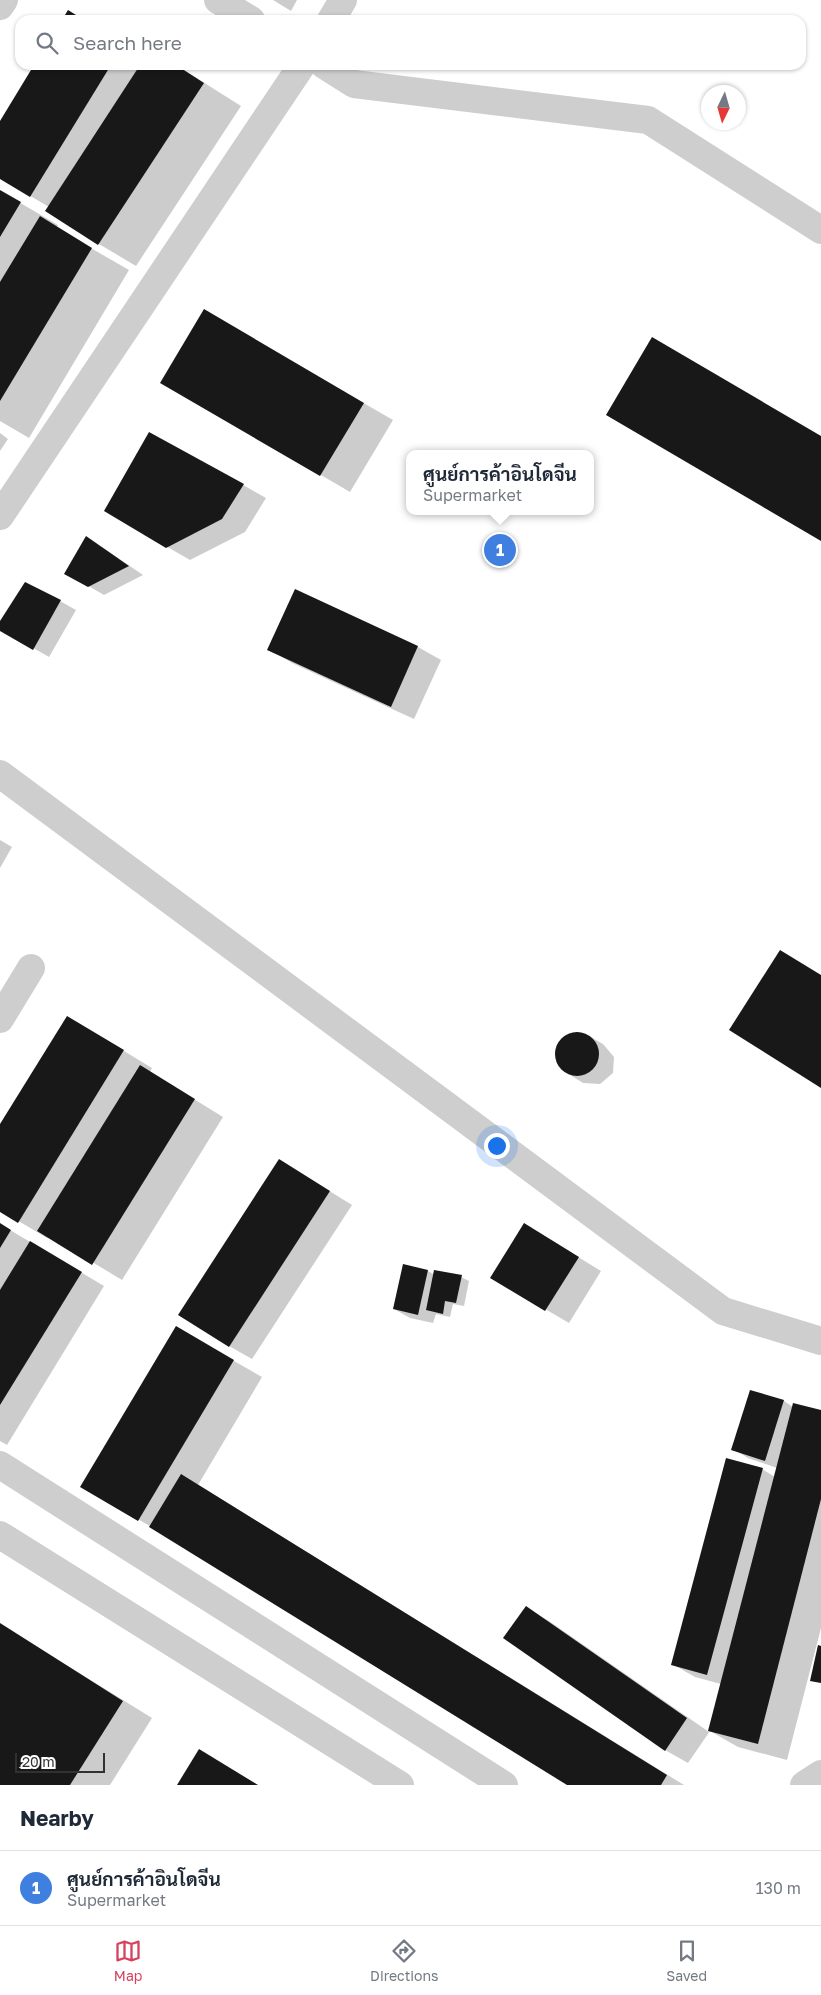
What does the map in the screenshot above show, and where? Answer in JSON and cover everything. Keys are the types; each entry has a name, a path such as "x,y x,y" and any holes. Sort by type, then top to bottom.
{"street":[{"path":"0,6 4,0"},
{"path":"218,0 243,15"},
{"path":"334,15 343,0"},
{"path":"0,516 299,70"},
{"path":"332,70 354,84 648,120 821,230"},
{"path":"0,774 723,1311 821,1341"},
{"path":"0,1019 31,968"},
{"path":"0,1465 504,1785"},
{"path":"0,1535 400,1785"},
{"path":"804,1785 821,1774"}],"building":[{"path":"68,10 76,15 65,15"},
{"path":"31,70 108,70 30,197 0,179 0,121"},
{"path":"137,70 184,70 204,83 98,245 45,211"},
{"path":"0,190 21,202 0,237"},
{"path":"40,216 92,248 0,401 0,282"},
{"path":"204,309 364,403 320,476 160,383"},
{"path":"652,337 821,436 821,541 606,415"},
{"path":"149,432 244,484 222,519 166,548 104,511"},
{"path":"86,536 129,566 88,587 64,574"},
{"path":"25,582 61,600 33,650 0,631 0,621"},
{"path":"295,589 418,646 391,707 267,650"},
{"path":"780,950 821,975 821,1088 729,1030"},
{"path":"67,1016 124,1050 18,1223 0,1212 0,1124"},
{"path":"577,1032 589,1036 595,1042 599,1054 595,1066 589,1072 577,1076 565,1072 559,1066 555,1054 559,1042 565,1036"},
{"path":"140,1065 195,1099 92,1265 37,1231"},
{"path":"279,1159 330,1191 229,1347 178,1315"},
{"path":"0,1223 11,1230 0,1248"},
{"path":"524,1223 579,1257 545,1311 490,1278"},
{"path":"30,1241 82,1272 0,1405 0,1290"},
{"path":"403,1264 428,1270 418,1315 393,1309"},
{"path":"434,1270 462,1275 456,1303 445,1301 443,1314 426,1310"},
{"path":"176,1326 234,1360 138,1521 80,1487"},
{"path":"750,1390 784,1400 765,1461 731,1450"},
{"path":"793,1403 821,1410 821,1499 758,1744 708,1731"},
{"path":"726,1458 763,1468 707,1675 671,1665"},
{"path":"181,1474 667,1775 661,1785 567,1785 149,1527"},
{"path":"526,1606 687,1718 665,1751 503,1638"},
{"path":"0,1623 123,1701 70,1785 0,1785"},
{"path":"818,1645 821,1646 821,1683 810,1681"},
{"path":"199,1749 258,1785 177,1785"}],"place":[{"name":"ศูนย์การค้าอินโดจีน","path":"500,550"}]}
